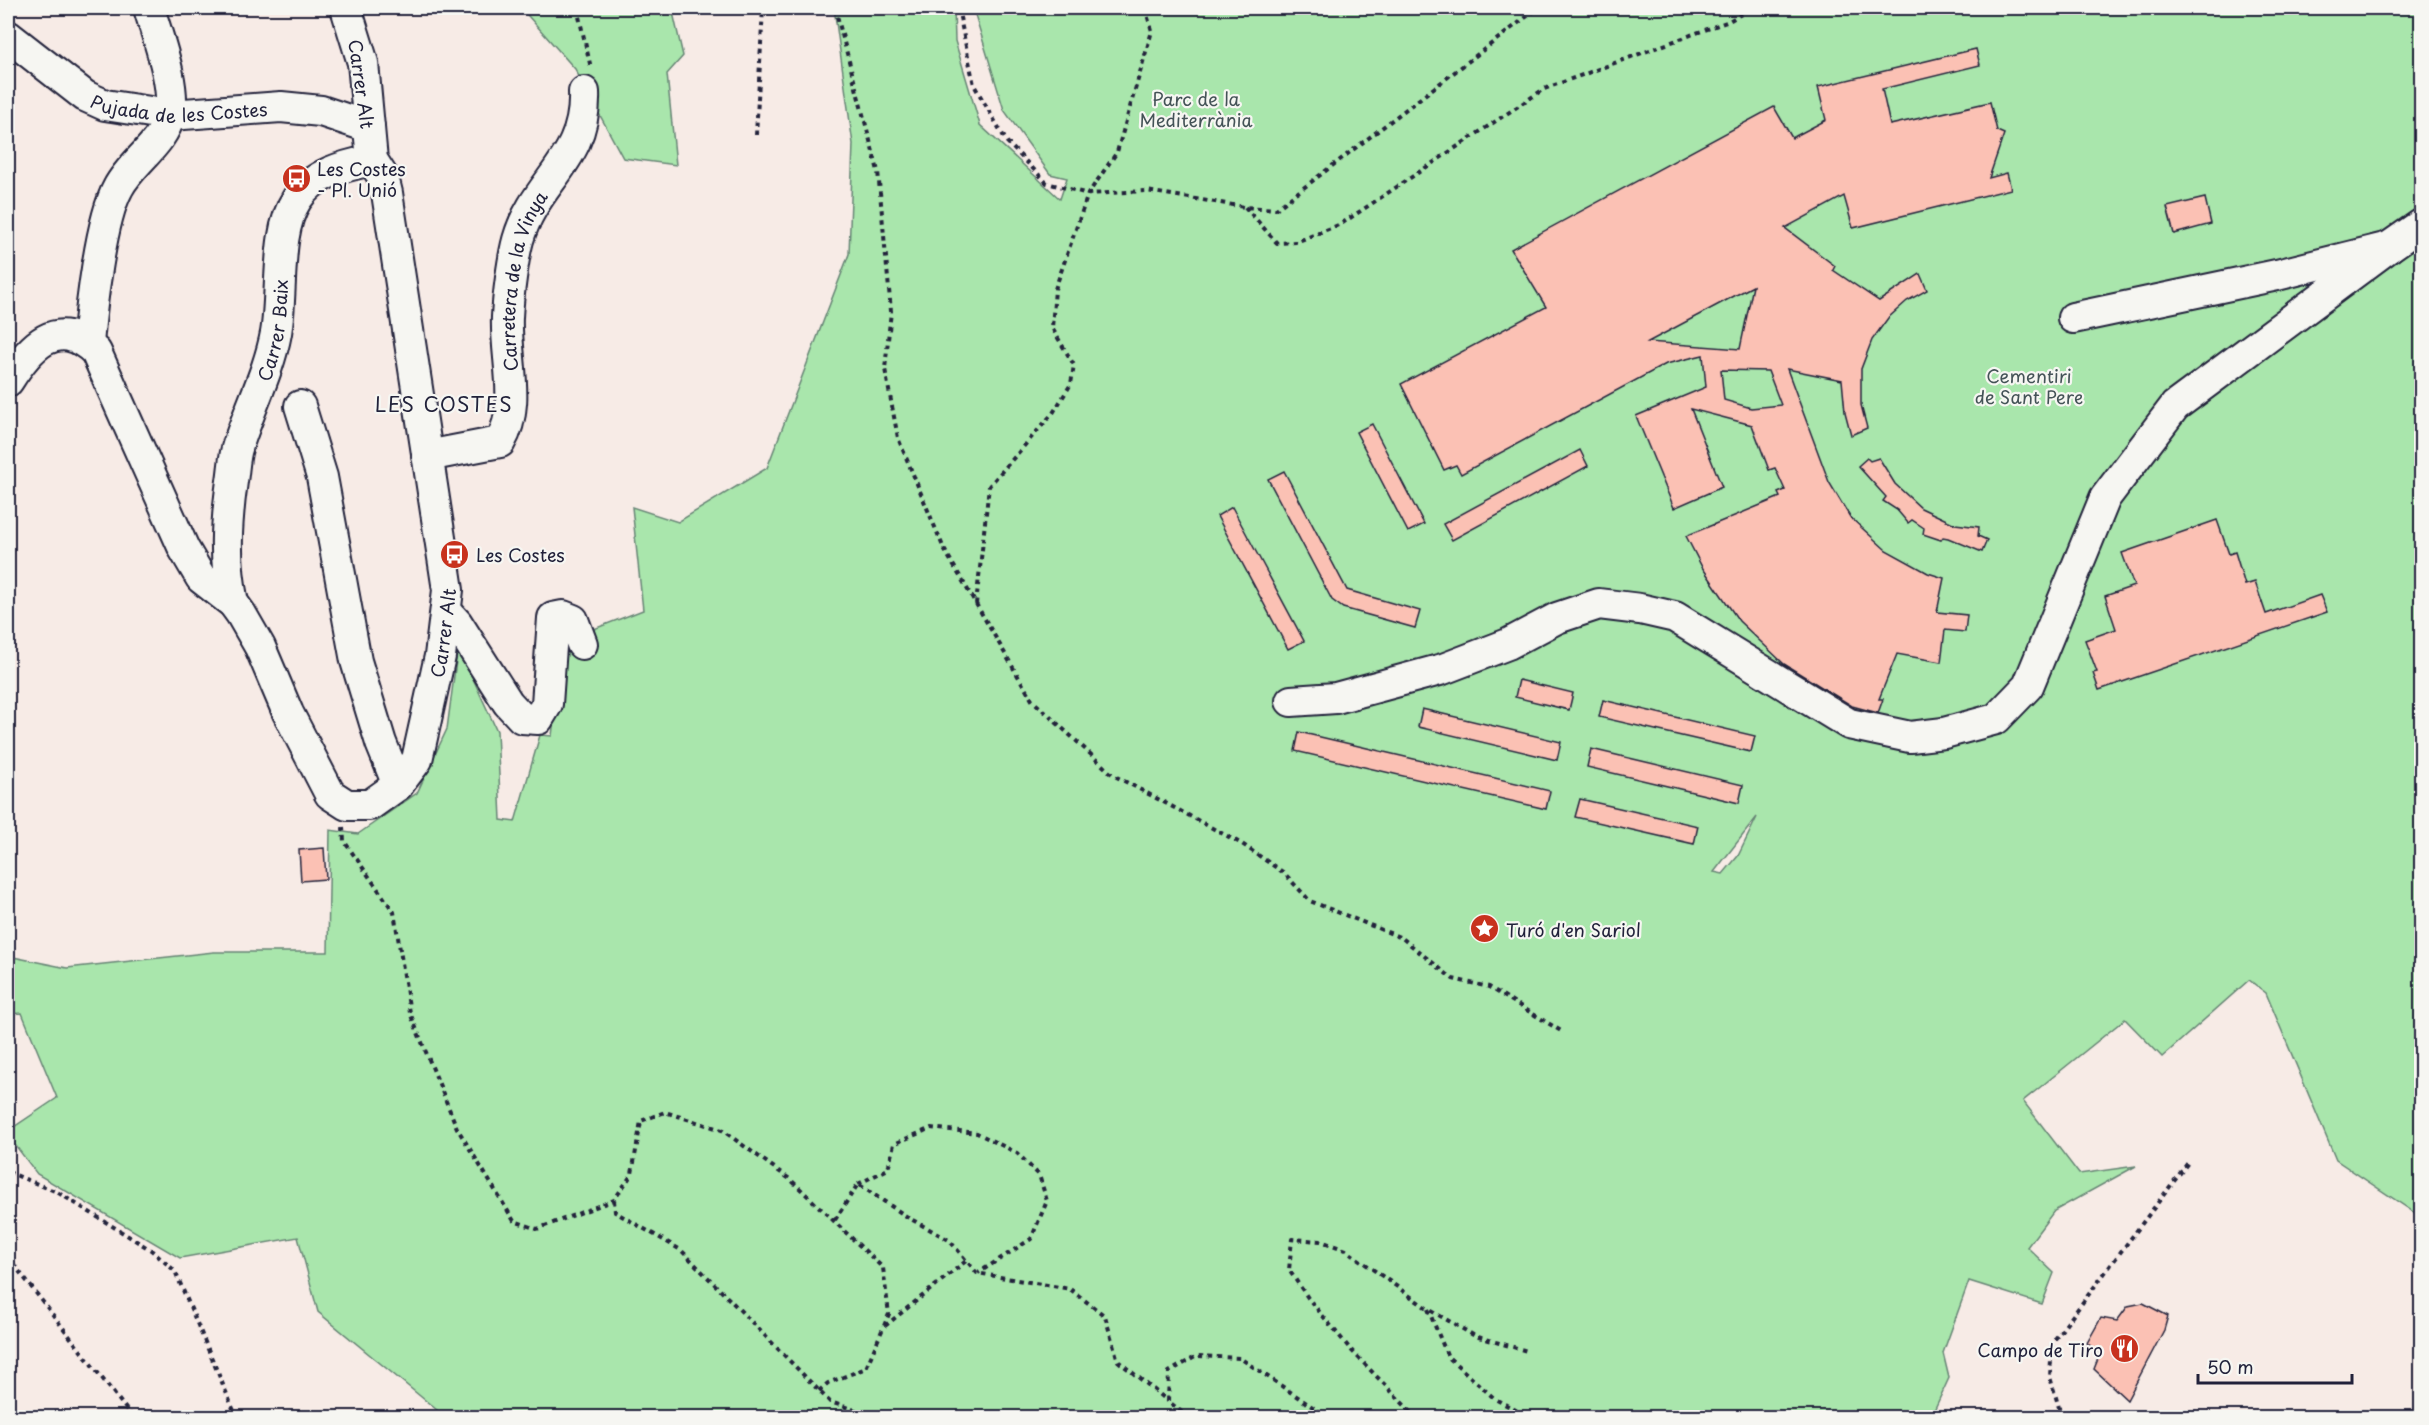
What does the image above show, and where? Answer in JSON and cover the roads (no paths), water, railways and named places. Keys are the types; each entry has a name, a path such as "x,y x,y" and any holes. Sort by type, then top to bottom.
{"street":[{"path":"88,344 106,227 117,189 132,167 151,148 170,115 169,83 149,8"},
{"name":"Carrer Alt","path":"233,603 260,647 288,713 330,794 347,805 370,805 398,785 417,760 436,681 447,612 448,590 387,193 383,177 372,160 363,63 346,8"},
{"name":"Pujada de les Costes","path":"8,36 85,96 105,105 170,115 281,107 321,111 369,127"},
{"name":"Carretera de la Vinya","path":"427,456 500,442 507,429 511,409 507,316 518,240 542,189 565,163 575,144 584,108 584,93"},
{"name":"Carrer Baix","path":"233,603 226,571 225,544 237,447 276,336 282,299 282,250 290,215 297,199 309,184 329,172 372,160"},
{"path":"1291,701 1336,698 1443,669 1508,644 1557,618 1599,604 1640,609 1675,617 1849,724 1910,737 1944,733 1996,719 2028,686 2105,498 2175,406 2421,224"},
{"path":"2073,318 2277,276 2389,247"},
{"path":"8,381 30,349 37,343 66,336 88,344 103,363 184,549 201,578 233,603"},
{"path":"300,406 322,477 356,661 381,743 398,785"},
{"path":"184,549 213,559 221,555 225,544"},
{"path":"447,612 457,623 508,703 522,718 538,719 547,704 553,618 563,616 573,620 582,644"}],"place":[{"name":"Les Costes - Pl. Unió","path":"296,178"},
{"name":"Les Costes","path":"455,554"},
{"name":"Turó d'en Sariol","path":"1485,929"},
{"name":"Campo de Tiro","path":"2124,1349"}],"district":[{"name":"LES COSTES","path":"444,404"}],"park label":[{"name":"Parc de la Mediterrània","path":"1196,108"},
{"name":"Cementiri de Sant Pere","path":"2029,385"}]}
